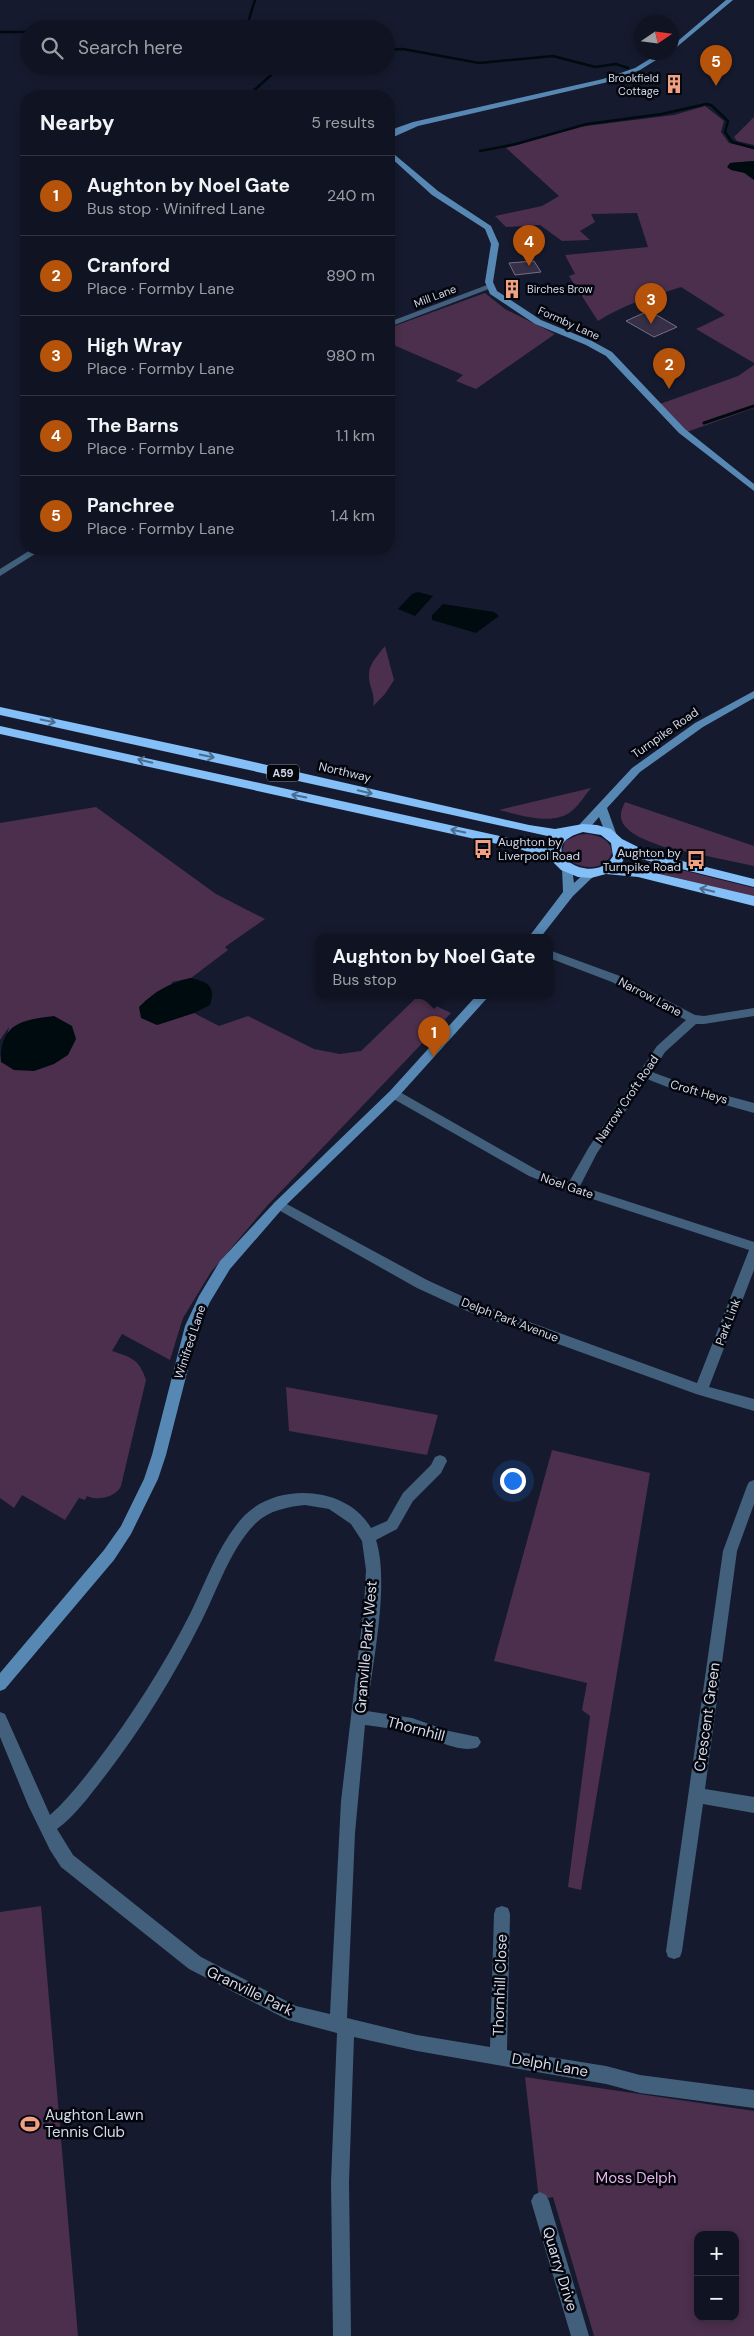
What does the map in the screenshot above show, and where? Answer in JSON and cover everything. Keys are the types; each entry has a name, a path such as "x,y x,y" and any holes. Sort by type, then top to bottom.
{"highway":[{"name":"Northway","path":"0,711 210,756 529,829 555,833 566,832"},
{"name":"A59","path":"0,730 523,845 555,857 566,868"},
{"name":"A59","path":"566,832 583,828 594,828 646,856 754,883"},
{"path":"555,857 554,843 566,832"},
{"path":"607,870 620,858 621,850 615,839"},
{"path":"566,868 592,873 607,870 638,873 754,902"}],"main road":[{"path":"679,43 730,0"},
{"path":"395,133 416,124 616,78 654,60"},
{"path":"395,158 428,188 484,224 491,232 495,244 489,276 490,287"},
{"name":"Formby Lane","path":"490,287 501,299 524,315 589,343 609,354 682,431 754,488"},
{"name":"Turnpike Road","path":"583,828 636,770 699,725 754,694"},
{"path":"602,809 615,839"},
{"path":"566,868 569,893"},
{"path":"537,934 569,893 592,873"},
{"name":"Winifred Lane","path":"0,1684 109,1555 126,1530 151,1479 159,1455 185,1348 204,1300 225,1265 279,1205 394,1094 479,999"}],"street":[{"name":"Mill Lane","path":"395,323 490,287"},
{"path":"0,573 28,555"},
{"name":"Narrow Lane","path":"553,955 616,979 693,1019 704,1020 754,1012"},
{"name":"Narrow Croft Road","path":"572,1188 593,1150 661,1050 671,1039 688,1027 693,1019"},
{"name":"Croft Heys","path":"645,1074 684,1089 754,1108"},
{"name":"Noel Gate","path":"394,1094 533,1173 572,1188 754,1247"},
{"name":"Delph Park Avenue","path":"279,1205 422,1284 472,1307 701,1390 754,1405"},
{"name":"Park Link","path":"701,1390 754,1254"},
{"path":"368,1537 392,1525 408,1497 432,1473 440,1461"},
{"name":"Crescent Green","path":"674,1951 730,1552 754,1486"},
{"name":"Granville Park West","path":"47,1826 62,1816 72,1806 110,1758 176,1655 214,1576 245,1526 253,1517 273,1505 285,1501 312,1499 329,1503 356,1518 368,1537 373,1566 373,1586 360,1717 352,1768 342,2026"},
{"name":"Thornhill","path":"360,1717 412,1725 450,1738 473,1742"},
{"name":"Granville Park","path":"0,1719 47,1826 67,1861 195,1963 294,2014 342,2026"},
{"path":"696,1795 754,1805"},
{"name":"Thornhill Close","path":"498,2056 502,1914"},
{"path":"342,2026 340,2277 342,2336"},
{"name":"Delph Lane","path":"342,2026 417,2043 606,2074 640,2084 754,2099"},
{"name":"Quarry Drive","path":"540,2202 580,2336"}],"green space":[{"path":"705,106 724,121 721,132 729,143 754,149 754,161 730,163 754,180 754,363 696,329 725,315 681,287 649,297 598,321 569,276 575,274 565,255 648,247 637,213 591,214 595,222 580,231 590,240 562,241 540,225 506,227 495,216 542,206 559,196 506,148 578,127 674,115"},
{"path":"754,117 754,145 737,141 734,137"},
{"path":"485,293 505,309 555,334 476,389 456,381 463,375 395,346 395,326"},
{"path":"754,365 754,408 684,433 660,404 738,376"},
{"path":"385,646 394,680 385,694 373,706 374,698 369,670"},
{"path":"591,788 573,810 557,818 527,817 499,810"},
{"path":"625,802 754,846 754,866 664,847 645,840 632,833 623,824 621,814"},
{"path":"96,807 216,894 265,919 225,947 228,950 191,978 172,982 157,1025 194,1013 219,1026 248,1016 314,1049 340,1054 361,1051 415,999 421,999 451,1013 267,1206 211,1272 183,1318 170,1360 122,1334 112,1351 134,1360 144,1373 146,1380 121,1486 110,1496 96,1498 87,1496 85,1500 79,1498 65,1520 22,1495 14,1508 0,1498 0,1054 1,1062 9,1027 0,1040 0,823"},
{"path":"578,835 595,835 609,844 612,852 609,859 603,864 588,867 581,866 573,863 562,852 565,841"},
{"path":"649,862 754,888 754,897 644,870"},
{"path":"286,1387 438,1415 427,1455 289,1431"},
{"path":"552,1450 650,1473 581,1890 568,1887 590,1716 582,1710 587,1683 494,1661"},
{"name":"Aughton Lawn Tennis Club","path":"41,1906 78,2336 0,2336 0,1912"},
{"name":"Moss Delph","path":"525,2077 754,2111 754,2336 594,2336 553,2197 539,2200"}],"shaded area":[{"path":"754,161 754,180 745,173 731,170 727,167 730,163"},
{"path":"418,592 433,596 415,616 398,609 412,594"},
{"path":"443,604 494,612 499,616 476,633 432,620 432,615"},
{"path":"191,978 202,981 209,986 212,993 210,1005 194,1013 157,1025 141,1018 139,1007 151,996 169,985"},
{"path":"54,1016 72,1026 76,1039 68,1055 54,1064 34,1071 14,1070 1,1062 4,1039 9,1031 15,1026 32,1019"}],"building":[{"path":"534,261 541,272 515,275 509,263"},
{"path":"648,311 677,327 654,337 626,321"}],"waterway":[{"path":"249,20 255,0"},
{"path":"0,32 20,32"},
{"path":"395,49 403,49 479,63 553,56 595,67 616,64 628,68"},
{"path":"255,90 271,75"},
{"path":"480,151 516,144 587,124 662,114 706,104 711,105 728,121 725,132 732,142 754,148"},
{"path":"704,423 754,406"}],"place":[{"name":"Brookfield Cottage","path":"674,84"},
{"name":"Panchree","path":"716,86"},
{"name":"The Barns","path":"529,266"},
{"name":"Birches Brow","path":"512,289"},
{"name":"High Wray","path":"651,324"},
{"name":"Cranford","path":"669,389"},
{"name":"Aughton by Liverpool Road","path":"483,849"},
{"name":"Aughton by Turnpike Road","path":"696,860"},
{"name":"Aughton by Noel Gate","path":"434,1057"},
{"name":"Aughton Lawn Tennis Club","path":"30,2124"}]}
